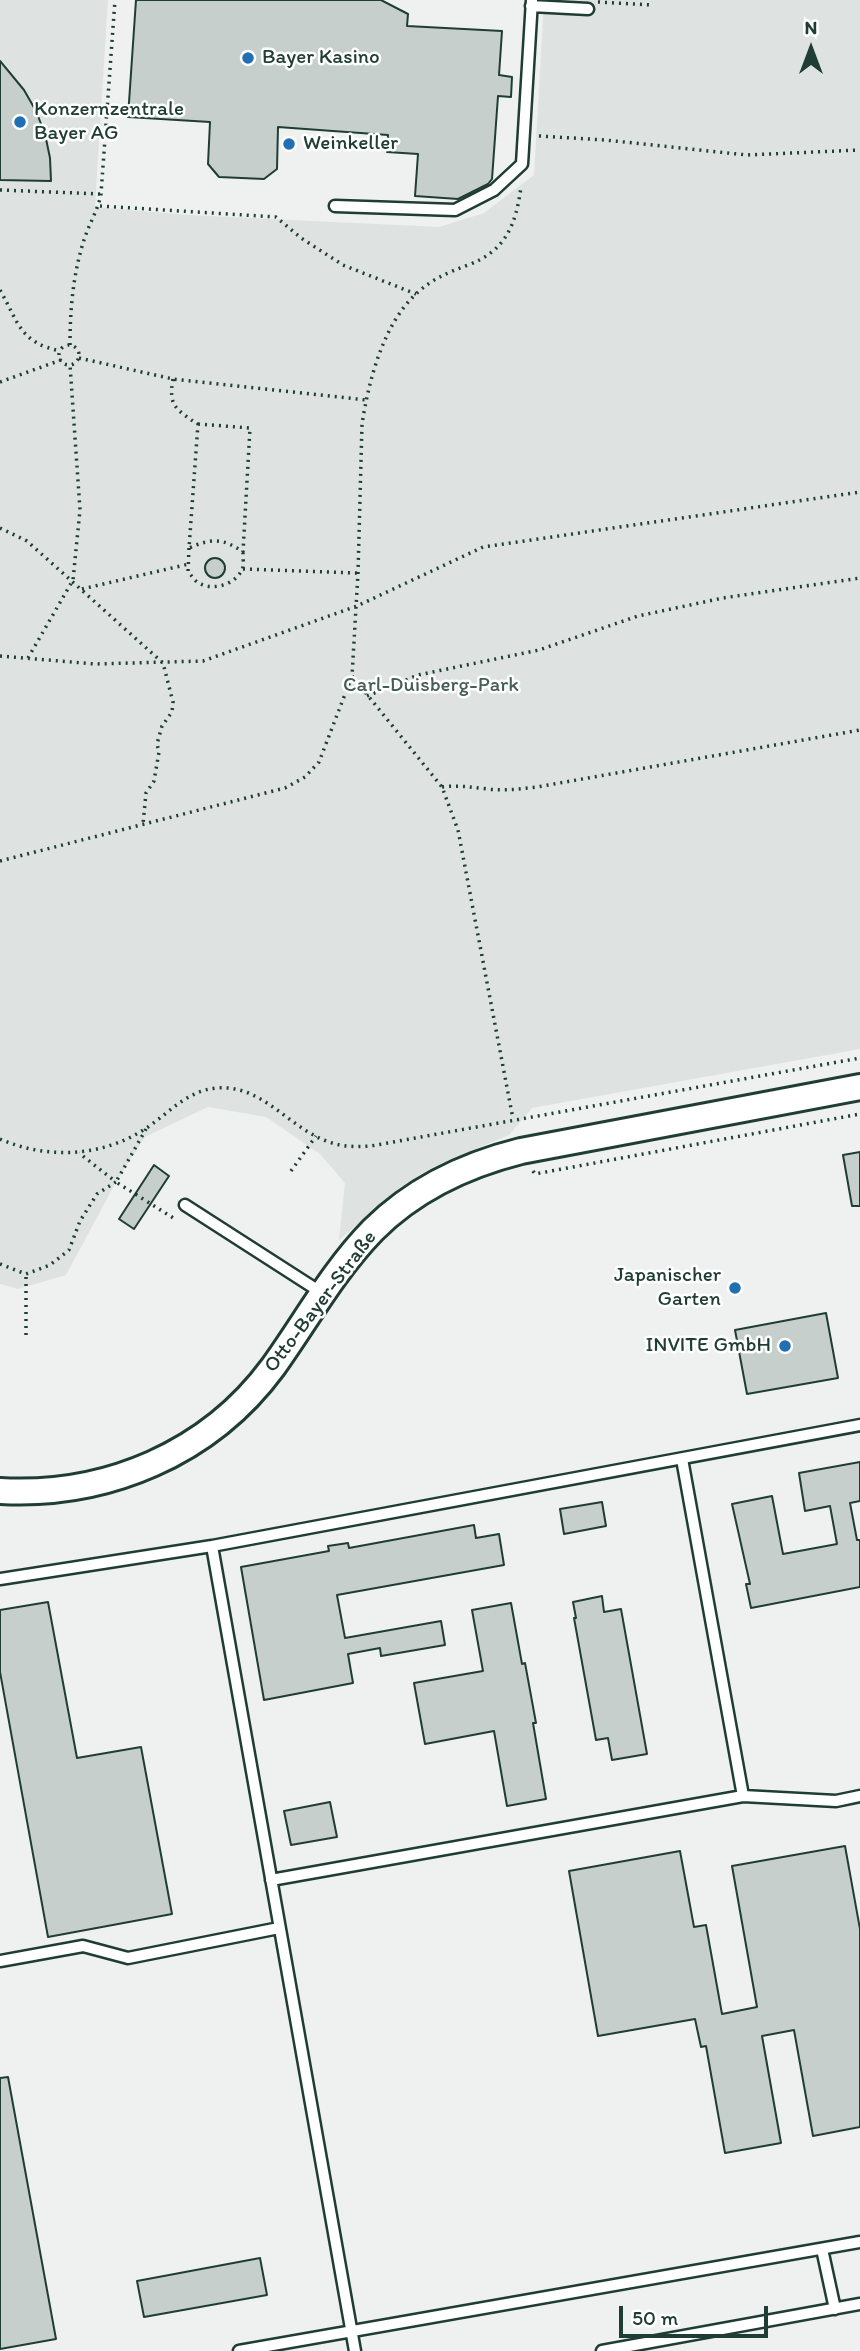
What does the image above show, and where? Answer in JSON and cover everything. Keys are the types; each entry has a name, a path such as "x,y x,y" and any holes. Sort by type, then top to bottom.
{"street":[{"name":"Otto-Bayer-Straße","path":"0,1491 50,1491 103,1482 141,1469 177,1452 219,1423 256,1388 355,1250 374,1229 417,1194 467,1168 521,1151 860,1087"}],"lane":[{"path":"335,206 455,211 494,190 522,164 532,3 589,5"},
{"path":"185,1205 323,1294"},
{"path":"0,1579 212,1546 860,1425"},
{"path":"682,1459 743,1797"},
{"path":"212,1546 355,2351"},
{"path":"271,1880 743,1797 836,1801 860,1796"},
{"path":"0,1961 83,1946 128,1958 279,1928"},
{"path":"239,2351 860,2242"},
{"path":"822,2249 835,2309"},
{"path":"602,2351 860,2304"}],"path":[{"path":"70,345 73,286 84,240 102,194 115,0"},
{"path":"589,5 652,5"},
{"path":"523,135 605,140 747,155 860,150"},
{"path":"0,861 275,792 305,777 319,762 352,676 357,606 362,424 366,400 393,324 416,294 440,276 488,255 506,237 517,213 522,164"},
{"path":"0,190 102,194"},
{"path":"99,206 276,217 301,238 343,265 416,294"},
{"path":"0,290 27,338 46,348 60,351"},
{"path":"61,360 60,351 65,345 78,349 79,358 70,365"},
{"path":"79,358 173,379 366,400"},
{"path":"0,382 61,360 70,365"},
{"path":"29,658 73,580 80,510 70,365"},
{"path":"173,379 170,394 175,408 198,424 250,428 243,569 223,586 208,586 197,582 188,572 198,424"},
{"path":"0,656 95,664 203,661 357,606 483,547 860,492"},
{"path":"0,528 27,541 163,663 173,702 172,712 162,726 157,744 159,752 155,780 146,793 143,824"},
{"path":"189,548 205,541 217,540 231,544 243,552"},
{"path":"82,589 189,564"},
{"path":"243,569 358,573"},
{"path":"367,695 418,675 539,650 638,616 723,598 860,578"},
{"path":"352,676 442,787 458,830 513,1119"},
{"path":"442,787 459,785 513,790 537,788 860,730"},
{"path":"0,1139 12,1145 37,1150 60,1154 79,1153 99,1148 146,1128 190,1095 229,1088 254,1095 316,1136 343,1146 371,1146 860,1059"},
{"path":"521,1151 535,1174 860,1114"},
{"path":"0,1264 26,1273 50,1265 69,1250 80,1221 97,1194 116,1182 146,1128"},
{"path":"291,1171 316,1136"},
{"path":"79,1153 116,1182 175,1219"},
{"path":"26,1273 26,1335"}],"shaded area":[{"path":"0,0 860,0 860,2351 0,2351"}],"green space":[{"name":"Carl-Duisberg-Park","path":"0,0 108,0 95,207 189,215 439,227 484,213 534,175 544,0 860,0 860,1049 532,1108 509,1135 449,1160 399,1188 339,1240 345,1183 320,1154 266,1117 208,1107 145,1137 116,1182 66,1275 18,1289 0,1284"}],"building":[{"name":"Bayer Kasino","path":"136,0 381,0 408,14 407,26 502,31 499,75 512,77 511,97 498,96 492,179 488,184 458,199 415,196 418,154 387,152 388,135 278,127 277,169 264,179 219,177 208,164 210,122 128,117"},
{"name":"Konzernzentrale Bayer AG","path":"0,61 24,90 36,111 45,134 51,181 0,180"},
{"path":"211,558 219,558 225,568 219,578 211,578 205,572 205,564"},
{"path":"860,1152 860,1206 852,1206 843,1155"},
{"path":"154,1165 169,1176 134,1229 119,1219"},
{"name":"INVITE GmbH","path":"826,1313 838,1378 747,1394 735,1330"},
{"path":"860,1462 860,1501 850,1503 857,1540 860,1540 860,1587 751,1608 746,1584 750,1584 732,1504 772,1496 783,1554 837,1544 830,1506 805,1511 799,1473"},
{"path":"602,1502 606,1526 564,1534 560,1509"},
{"path":"474,1525 476,1538 499,1534 504,1565 337,1595 345,1638 441,1621 445,1645 381,1656 380,1648 348,1654 353,1683 264,1700 241,1567 329,1551 328,1546 348,1543 349,1548"},
{"path":"602,1596 604,1612 621,1609 647,1754 612,1760 608,1738 596,1740 573,1602"},
{"path":"48,1602 77,1758 141,1747 172,1914 48,1937 0,1672 0,1610"},
{"path":"511,1603 536,1723 533,1723 546,1799 507,1806 494,1731 425,1744 414,1683 483,1671 472,1610"},
{"path":"330,1802 337,1837 291,1845 284,1811"},
{"path":"845,1846 860,1929 860,2127 813,2136 794,2030 762,2036 781,2143 725,2153 706,2046 701,2047 695,2019 598,2036 569,1871 680,1851 694,1927 706,1925 722,2014 757,2007 732,1866"},
{"path":"8,2077 56,2339 0,2349 0,2078"},
{"path":"260,2258 267,2295 144,2317 137,2281"}],"place":[{"name":"Bayer Kasino","path":"248,58"},
{"name":"Konzernzentrale Bayer AG","path":"20,122"},
{"name":"Weinkeller","path":"289,144"},
{"name":"Japanischer Garten","path":"735,1288"},
{"name":"INVITE GmbH","path":"785,1346"}]}
